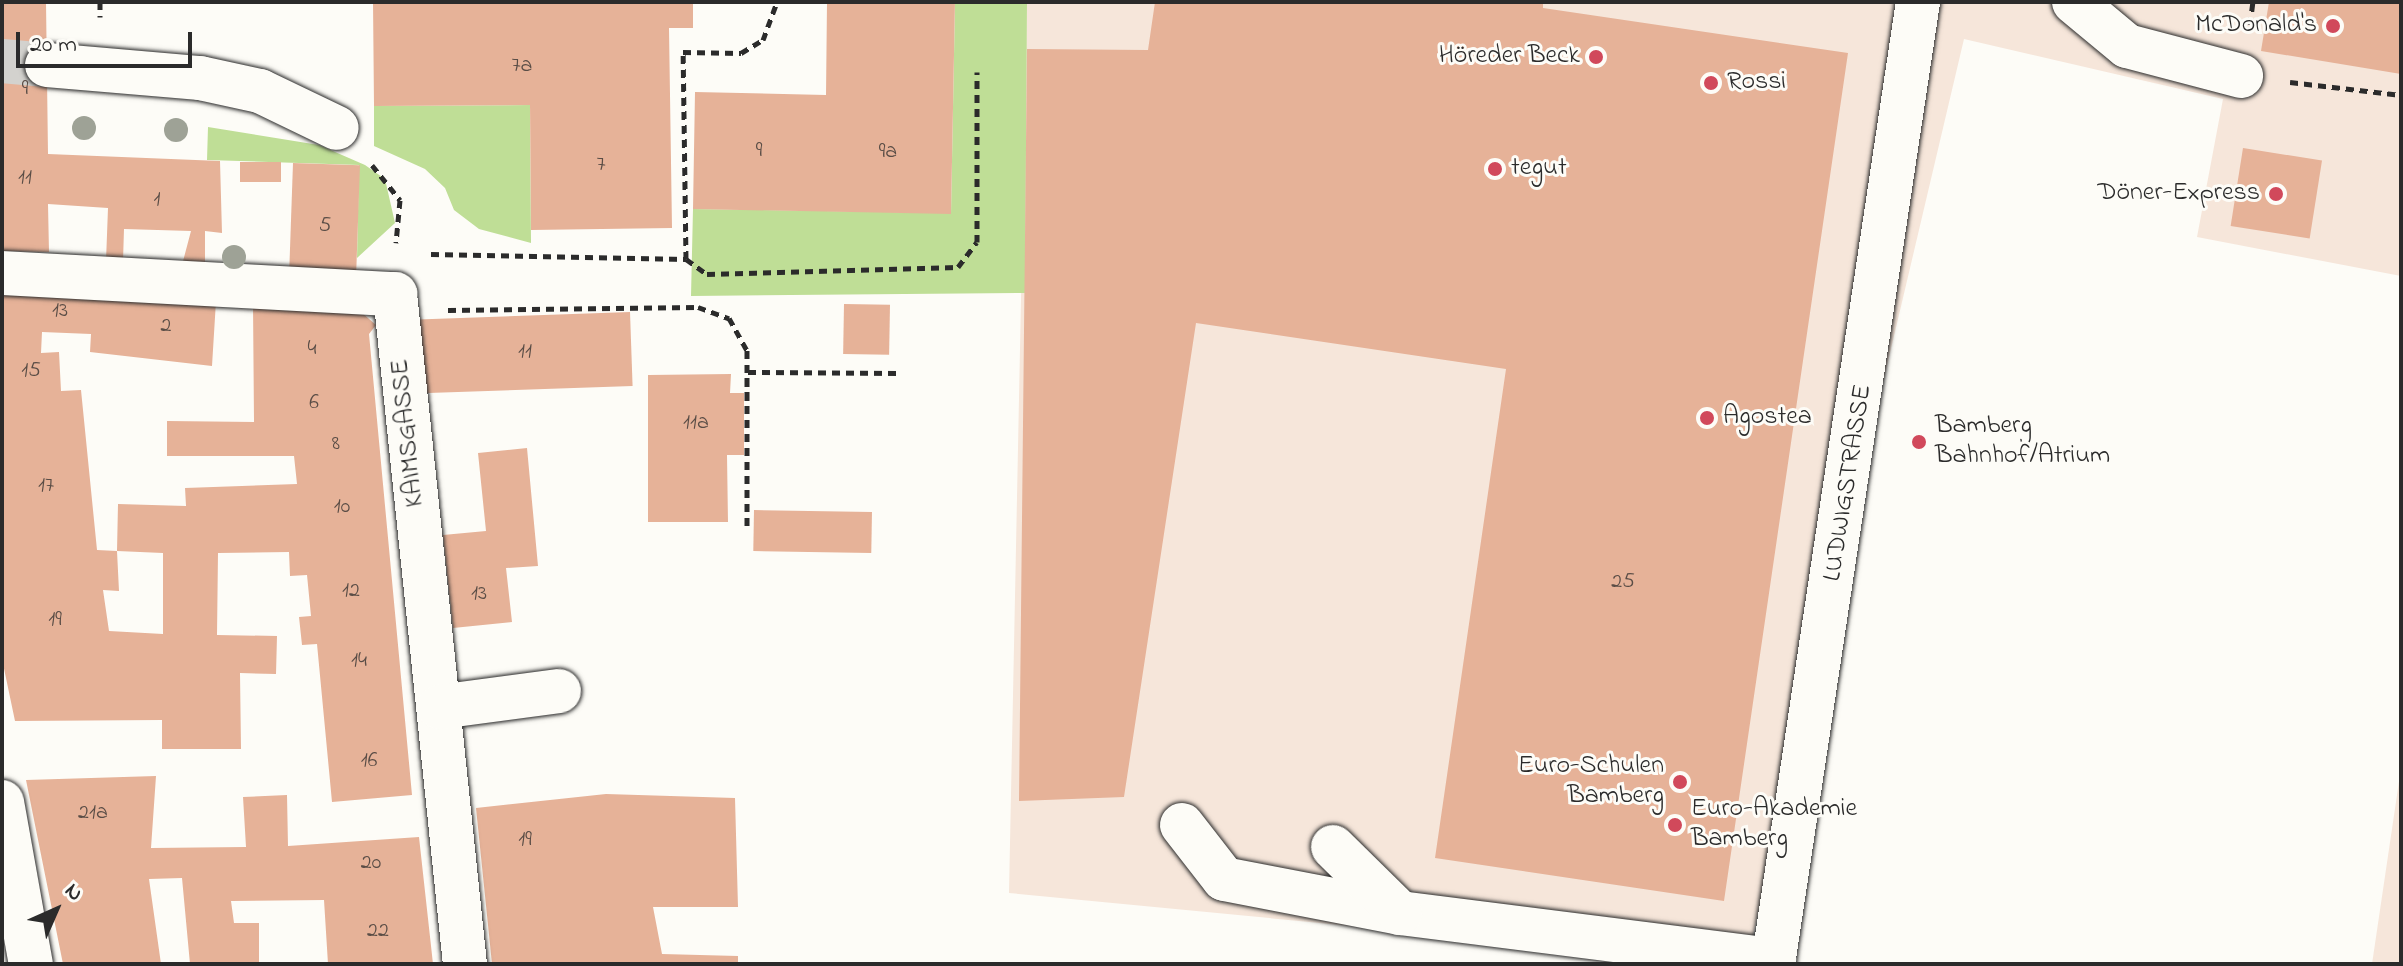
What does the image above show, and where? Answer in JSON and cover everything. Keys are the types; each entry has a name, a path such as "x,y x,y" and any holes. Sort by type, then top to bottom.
{"street":[{"name":"LUDWIGSTRASSE","path":"1774,962 1918,2"},
{"path":"2074,2 2127,46 2241,76"},
{"path":"47,65 200,78 260,91 337,128"},
{"path":"2,273 395,294 396,311"},
{"name":"KAIMSGASSE","path":"396,311 465,964"},
{"path":"439,707 559,691"},
{"path":"2,802 31,964"},
{"path":"1182,825 1224,879 1400,913 1774,962"},
{"path":"1333,847 1400,913"}],"path":[{"path":"686,259 683,52 741,53 763,40 777,2"},
{"path":"425,254 686,259 707,274 958,267 977,242 977,72"},
{"path":"2241,76 2401,95"},
{"path":"396,311 717,311 746,337 747,531"},
{"path":"748,372 897,373"}],"shaded area":[{"path":"1027,2 2401,2 2401,276 2197,237 2223,99 1964,39 1746,964 1009,893"},
{"path":"2401,768 2401,964 2372,964"}],"green space":[{"path":"955,2 1027,2 1025,293 691,296 693,209 951,213"},
{"path":"530,105 531,243 479,229 454,210 445,188 425,169 374,146 374,106"},
{"path":"208,127 319,145 365,165 385,179 395,223 357,258 359,165 207,160"}],"building":[{"path":"2,2 46,2 48,154 220,161 222,233 205,231 205,267 182,265 191,231 124,229 123,261 106,261 108,208 48,204 49,252 2,251"},
{"path":"373,2 693,2 693,28 669,28 672,228 531,230 530,105 374,106"},
{"path":"827,2 955,2 951,214 693,209 695,92 826,95"},
{"path":"1155,2 1543,2 1543,8 1848,53 1724,901 1435,858 1506,369 1196,323 1124,797 1019,801 1027,49 1148,50"},
{"name":"McDonald's","path":"2269,2 2401,2 2401,74 2261,51"},
{"name":"Döner-Express","path":"2243,148 2322,161 2310,239 2231,226"},
{"path":"240,162 281,162 281,182 240,182"},
{"path":"293,163 360,165 356,271 289,269"},
{"path":"2,284 216,301 212,366 90,352 91,334 42,332 41,353 59,352 61,391 81,390 97,550 117,551 118,504 186,506 185,488 297,484 294,456 167,456 167,421 254,422 253,305 353,305 376,325 369,334 412,795 332,802 317,644 302,645 299,617 311,616 307,575 290,576 289,552 218,553 217,635 277,636 276,674 240,673 241,749 162,749 162,720 15,721 2,659","holes":["117,551 163,553 163,634 109,631 103,590 119,591"]},
{"path":"844,304 890,305 889,355 843,354"},
{"path":"630,312 633,386 421,393 418,319"},
{"path":"731,374 730,393 744,393 744,455 727,455 728,522 648,522 648,375"},
{"path":"527,448 538,566 506,568 512,622 453,628 443,535 486,531 478,453"},
{"path":"754,510 872,512 871,553 753,551"},
{"path":"156,776 151,848 246,847 243,797 287,795 288,846 419,837 433,964 328,964 324,900 231,901 234,923 259,923 259,964 190,964 182,878 149,879 161,964 63,964 26,780"},
{"path":"606,794 735,798 738,907 653,907 662,954 738,956 738,964 492,964 476,808"}],"tunnel":[{"path":"2,61 47,65"}],"place":[{"name":"McDonald's","path":"2333,26"},
{"name":"Höreder Beck","path":"1596,57"},
{"name":"Rossi","path":"1711,83"},
{"name":"tegut","path":"1495,169"},
{"name":"Döner-Express","path":"2276,194"},
{"name":"Agostea","path":"1707,418"},
{"name":"Bamberg Bahnhof/Atrium","path":"1919,442"},
{"name":"Euro-Schulen Bamberg","path":"1680,782"},
{"name":"Euro-Akademie Bamberg","path":"1675,825"}]}
